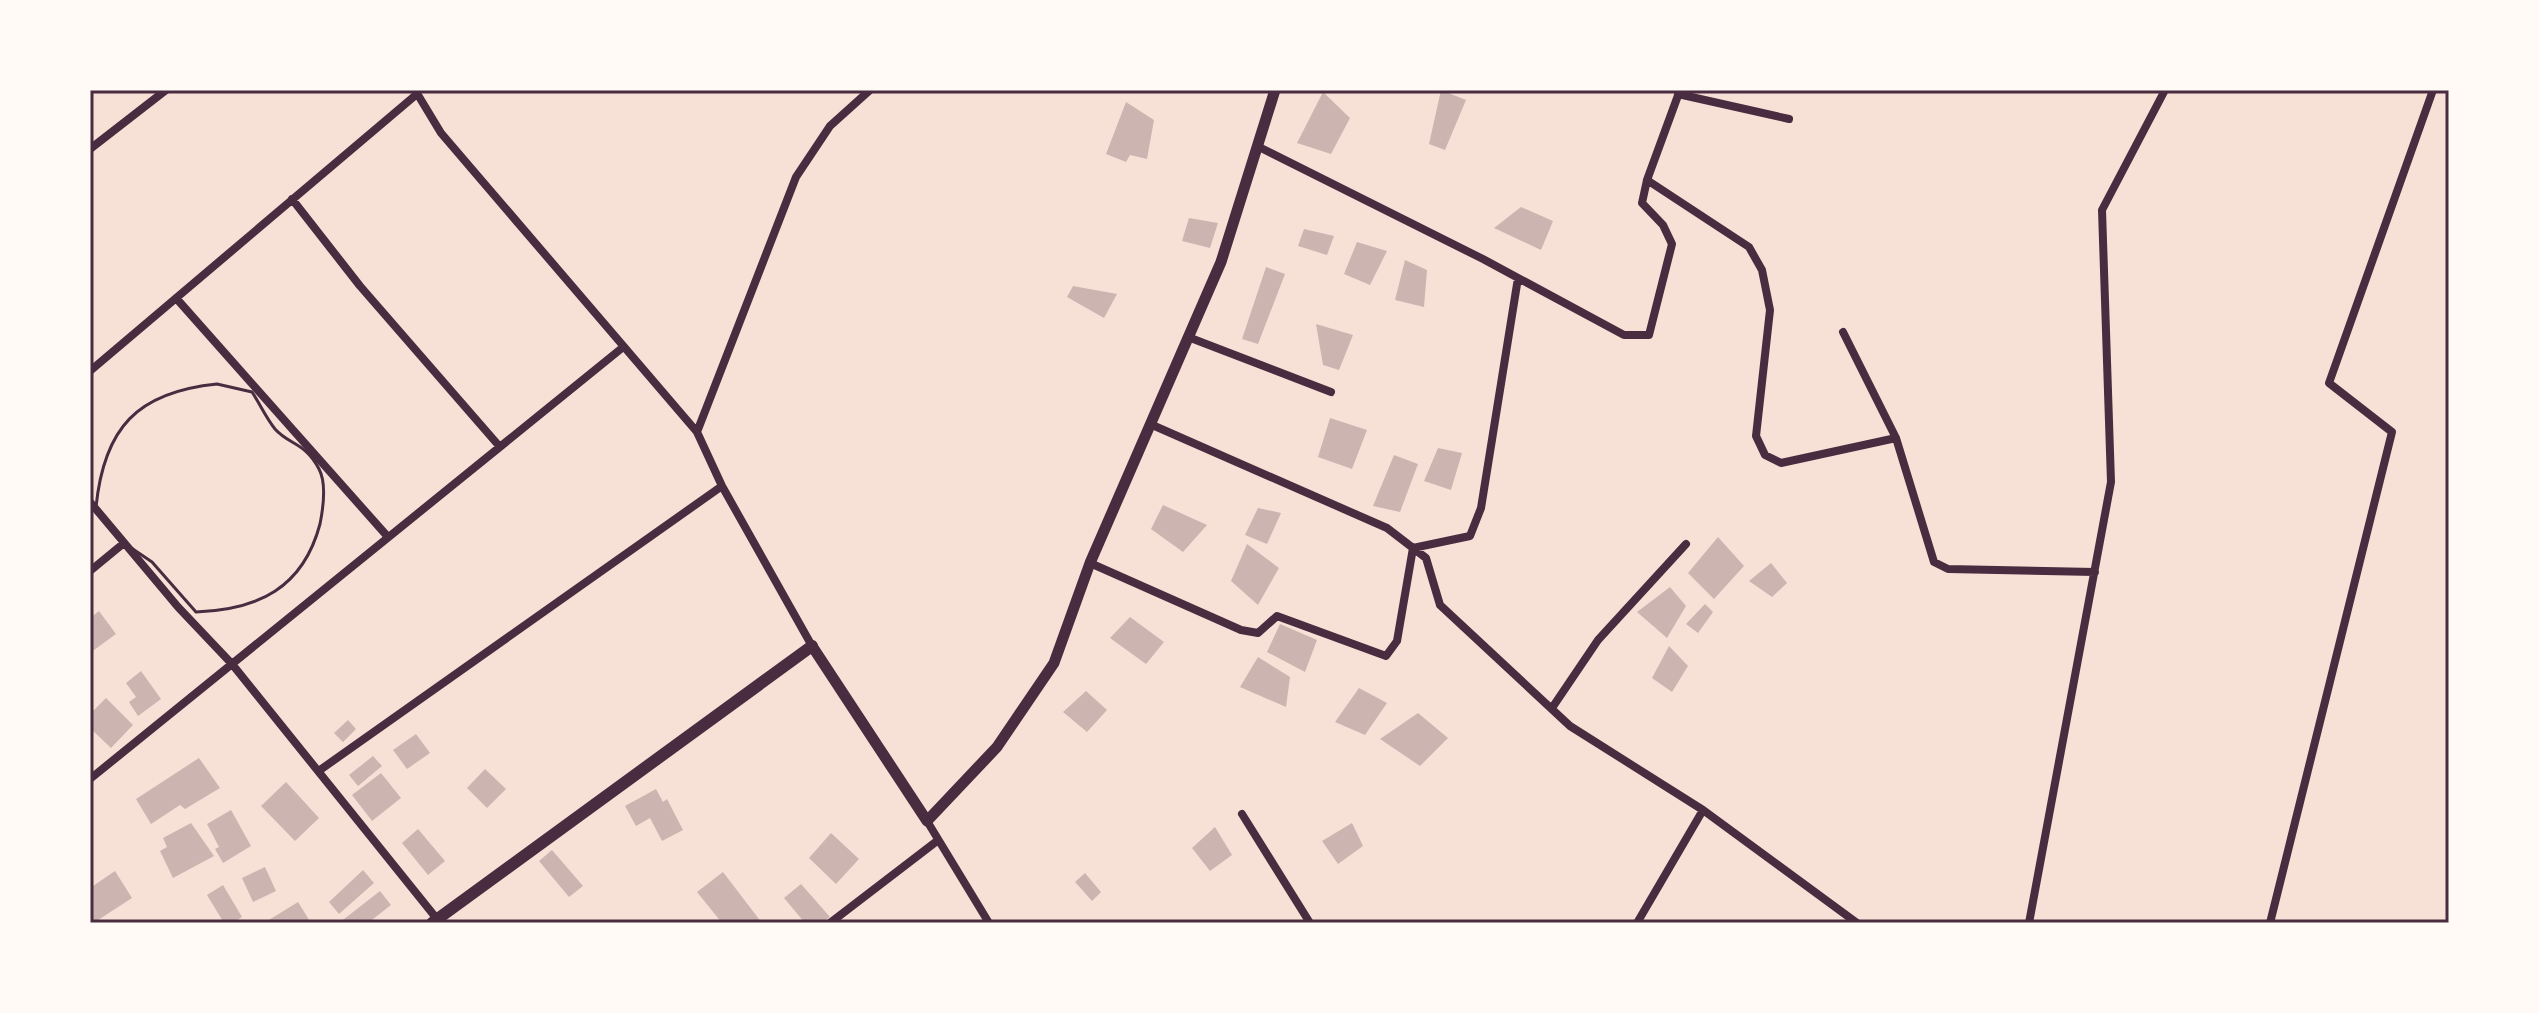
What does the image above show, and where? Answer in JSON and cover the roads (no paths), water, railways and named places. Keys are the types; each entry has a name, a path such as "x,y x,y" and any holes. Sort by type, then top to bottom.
{"main road":[{"path":"435,921 812,646"}],"street":[{"path":"90,149 166,90"},
{"path":"697,432 796,177 830,126 870,90"},
{"path":"927,821 997,747 1054,663 1090,563 1221,262 1275,90"},
{"path":"2029,923 2111,482 2102,210 2165,90"},
{"path":"2270,923 2392,432 2329,383 2433,90"},
{"path":"90,371 416,92 441,133 697,432 722,486 812,646 927,821 989,923"},
{"path":"1257,146 1624,335 1649,335 1672,244 1663,225 1642,203 1647,180 1679,92 1789,119"},
{"path":"1647,180 1749,247 1762,270 1770,310 1756,436 1765,455 1781,463 1896,438"},
{"path":"292,199 360,286 500,447"},
{"path":"1413,548 1470,536 1481,508 1518,278"},
{"path":"176,298 388,537"},
{"path":"1843,332 1896,438 1934,562 1948,569 2095,572"},
{"path":"1188,337 1331,392"},
{"path":"90,779 622,348"},
{"path":"1150,424 1263,477 1387,528 1426,558 1440,605 1570,726 1703,810 1857,923"},
{"path":"320,770 722,486"},
{"path":"90,502 320,770 435,921"},
{"path":"90,571 124,543"},
{"path":"1552,708 1598,640 1686,544"},
{"path":"1090,563 1241,630 1258,633 1277,616 1386,656 1397,641 1413,548"},
{"path":"1637,923 1703,810"},
{"path":"1242,814 1310,923"},
{"path":"830,923 937,841"}]}
